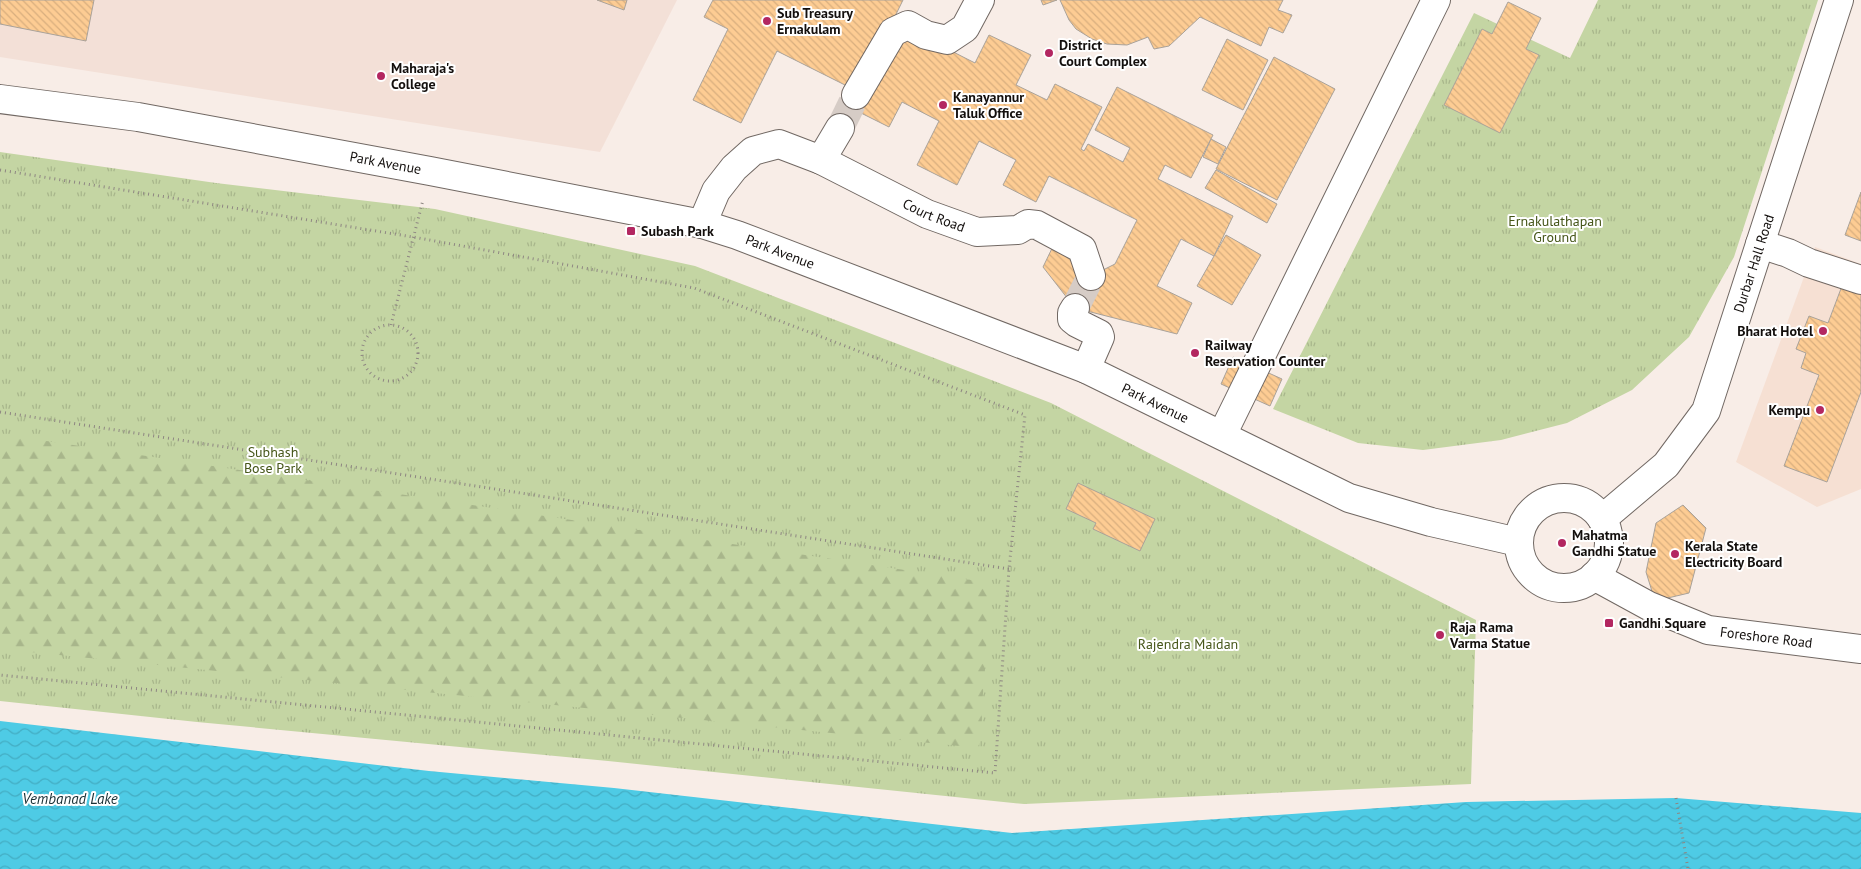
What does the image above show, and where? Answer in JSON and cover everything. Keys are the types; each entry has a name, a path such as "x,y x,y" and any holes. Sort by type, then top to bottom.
{"main road":[{"path":"856,95 893,32 908,25 926,35 947,40 965,28 980,0"},
{"path":"1222,435 1436,0"},
{"name":"Durbar Hall Road","path":"1602,519 1666,464 1706,411 1839,0"},
{"name":"Park Avenue","path":"0,99 138,117 702,224 1086,369 1349,498 1431,522 1518,542"},
{"path":"822,160 840,128"},
{"name":"Court Road","path":"702,224 716,191 734,168 753,151 779,144 822,160 927,214 977,232 1018,230 1028,224 1037,225 1082,249 1091,276"},
{"path":"1760,244 1861,280"},
{"path":"1075,308 1072,313 1072,319 1076,323 1099,334 1100,337 1086,369"},
{"path":"1566,497 1580,500 1592,508 1602,519 1608,533 1608,549 1604,564 1594,576 1582,584 1567,588 1552,587 1538,581 1527,570 1520,557 1518,542 1521,527 1528,515 1539,505 1552,499 1566,497"},
{"name":"Foreshore Road","path":"1594,576 1649,606 1708,630 1861,649"}],"path":[{"path":"0,170 413,237 694,288 1025,415 1009,569 995,773 0,675"},
{"path":"391,325 430,171"},
{"path":"391,325 400,327 408,332 414,340 417,358 414,367 408,375 389,381 372,374 366,367 362,351 368,336 382,326 391,325"},
{"path":"0,412 1009,569"},
{"path":"1676,798 1688,869"}],"shaded area":[{"name":"Maharaja's College","path":"0,0 677,0 600,152 0,57"},
{"name":"Bharat Hotel","path":"1815,247 1861,264 1861,489 1817,507 1736,462"}],"green space":[{"name":"Ernakulathapan Ground","path":"1598,0 1818,0 1734,257 1689,337 1632,390 1567,423 1501,440 1423,450 1358,443 1273,409 1474,13 1570,58"},
{"name":"Subhash Bose Park","path":"0,152 216,183 435,209 695,266 1051,403 1476,620 1471,784 1024,804 0,701"},
{"path":"0,434 991,583 979,748 0,649"}],"water":[{"name":"Vembanad Lake","path":"0,721 429,771 614,788 1012,833 1466,802 1676,798 1861,813 1861,869 0,869"}],"building":[{"path":"0,0 94,0 86,41 0,24"},
{"path":"597,0 627,0 624,10"},
{"path":"713,0 903,0 876,55 898,24 975,63 989,35 1031,55 1016,85 1047,100 1055,84 1102,107 1081,149 1084,151 1088,144 1123,162 1130,148 1095,130 1117,87 1213,135 1191,178 1165,165 1158,179 1233,216 1214,256 1181,239 1157,286 1192,303 1177,334 1075,308 1043,267 1058,236 1091,276 1115,264 1137,220 1049,176 1036,202 1003,185 1016,160 979,141 957,185 917,165 939,121 902,102 889,127 855,110 875,70 859,92 777,51 741,123 693,100 728,29 704,17"},
{"path":"1041,0 1057,0 1043,5"},
{"path":"1060,0 1283,0 1278,10 1292,15 1283,33 1269,27 1261,46 1200,17 1169,46 1154,49 1148,37 1127,45 1107,44 1092,39 1076,29 1069,20"},
{"path":"1508,2 1541,18 1526,49 1539,55 1500,133 1444,105 1482,29 1492,34"},
{"path":"1227,39 1268,60 1243,110 1202,90"},
{"path":"1274,57 1335,89 1277,200 1216,169"},
{"path":"1211,139 1226,147 1218,164 1203,157"},
{"path":"1216,170 1277,204 1267,223 1205,188"},
{"path":"1861,192 1861,241 1845,235"},
{"path":"1226,235 1261,255 1232,305 1197,286"},
{"path":"1845,278 1861,284 1861,392 1827,482 1784,466 1819,375 1801,368 1806,353 1796,349 1809,316 1828,323"},
{"path":"1233,357 1282,379 1270,406 1221,384"},
{"path":"1078,483 1155,519 1140,551 1093,529 1096,523 1066,509"},
{"path":"1683,505 1706,528 1689,593 1655,601 1646,572 1656,523"}],"tunnel":[{"path":"840,128 856,95"},
{"path":"1075,308 1091,276"}],"place":[{"name":"Sub Treasury Ernakulam","path":"767,21"},
{"name":"District Court Complex","path":"1049,53"},
{"name":"Maharaja's College","path":"381,76"},
{"name":"Kanayannur Taluk Office","path":"943,105"},
{"name":"Subash Park","path":"631,231"},
{"name":"Bharat Hotel","path":"1823,331"},
{"name":"Railway Reservation Counter","path":"1195,353"},
{"name":"Kempu","path":"1820,410"},
{"name":"Mahatma Gandhi Statue","path":"1562,543"},
{"name":"Kerala State Electricity Board","path":"1675,554"},
{"name":"Gandhi Square","path":"1609,623"},
{"name":"Raja Rama Varma Statue","path":"1440,635"}],"park label":[{"name":"Rajendra Maidan","path":"1188,644"}]}
